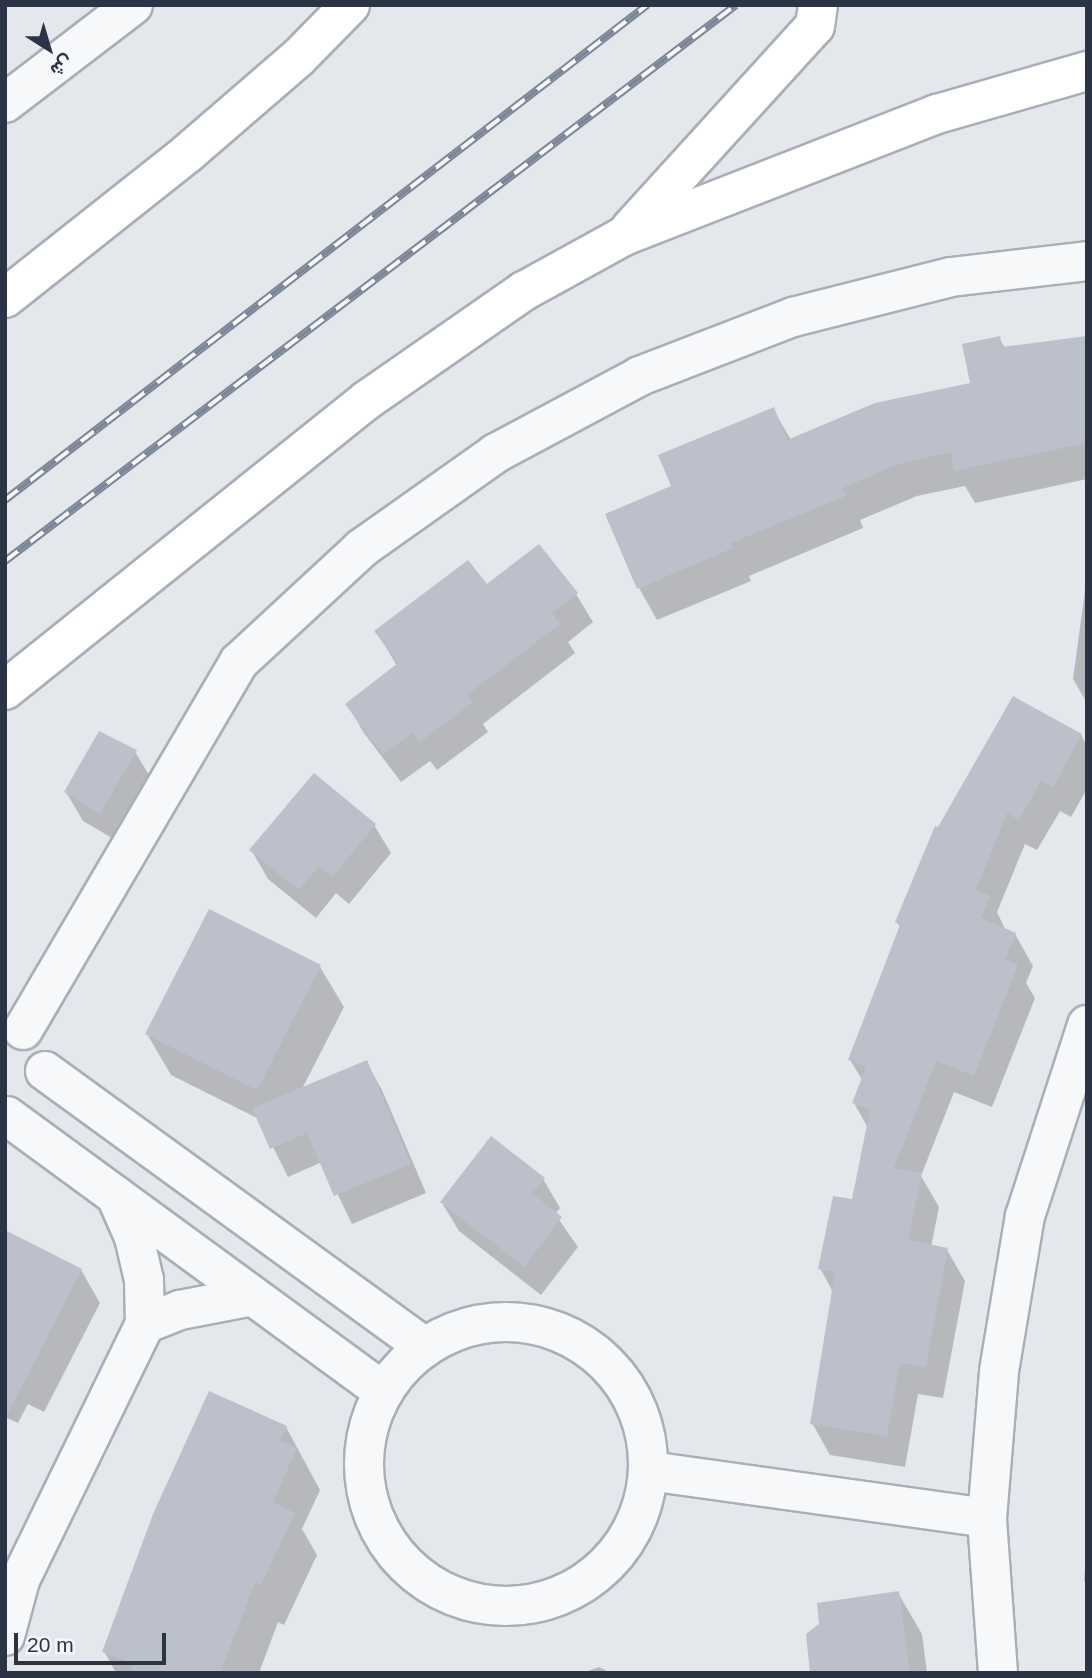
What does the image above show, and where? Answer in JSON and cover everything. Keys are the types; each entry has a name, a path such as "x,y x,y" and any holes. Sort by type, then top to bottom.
{"main road":[{"path":"5,298 189,152 299,57 350,5"},
{"path":"624,236 815,26 818,5"},
{"path":"5,690 367,400 524,292 624,236 937,114 1087,71"}],"street":[{"path":"5,103 133,5"},
{"path":"425,1347 45,1071 35,1041 14,1026 239,662 362,548 496,453 640,376 793,317 951,277 1087,261"},
{"path":"998,1673 987,1518 999,1371 1025,1216 1087,1025"},
{"path":"6,1116 22,1110 34,1100 45,1071"},
{"path":"6,1116 384,1392"},
{"path":"5,1636 19,1580 145,1324 144,1280 134,1237 116,1196"},
{"path":"192,1251 227,1203"},
{"path":"145,1324 180,1310 253,1296"},
{"path":"499,1322 538,1325 575,1339 607,1363 631,1395 645,1432 649,1471 637,1519 617,1554 588,1581 552,1599 512,1606 472,1603 439,1591 410,1570 387,1544 372,1512 363,1471 368,1430 384,1392 401,1367 425,1347 461,1329 499,1322"},
{"path":"649,1471 987,1518"}],"building":[{"path":"1000,336 1002,347 1087,336 1087,443 954,471 951,452 898,464 843,488 846,496 731,543 733,548 637,589 605,514 671,486 658,455 774,407 787,440 875,403 970,383 962,344"},
{"path":"539,544 578,593 552,613 560,624 467,695 473,702 419,743 412,733 383,755 345,704 398,663 374,631 468,560 487,584"},
{"path":"1013,696 1082,734 1053,787 1041,781 1019,820 1007,813 976,890 990,896 981,918 1016,933 1005,959 1018,965 974,1076 936,1061 894,1168 922,1173 908,1240 948,1248 926,1367 900,1363 887,1436 810,1424 835,1272 818,1269 833,1196 852,1199 870,1110 852,1103 866,1067 848,1060 900,925 895,922 935,826 938,827"},
{"path":"99,731 137,750 100,814 64,792"},
{"path":"314,773 376,824 332,877 319,866 299,890 249,850"},
{"path":"209,909 321,965 257,1090 145,1034"},
{"path":"367,1060 411,1164 334,1196 307,1133 270,1149 252,1108"},
{"path":"491,1136 545,1178 532,1193 562,1217 524,1267 440,1202"},
{"path":"5,1230 82,1269 5,1419"},
{"path":"209,1391 287,1426 280,1441 297,1448 273,1502 295,1513 261,1585 255,1582 220,1673 134,1673 131,1663 102,1652 153,1514"},
{"path":"899,1591 910,1673 810,1673 806,1634 819,1624 817,1603"}],"railway":[{"path":"5,500 647,5"},
{"path":"5,561 736,5"}]}
